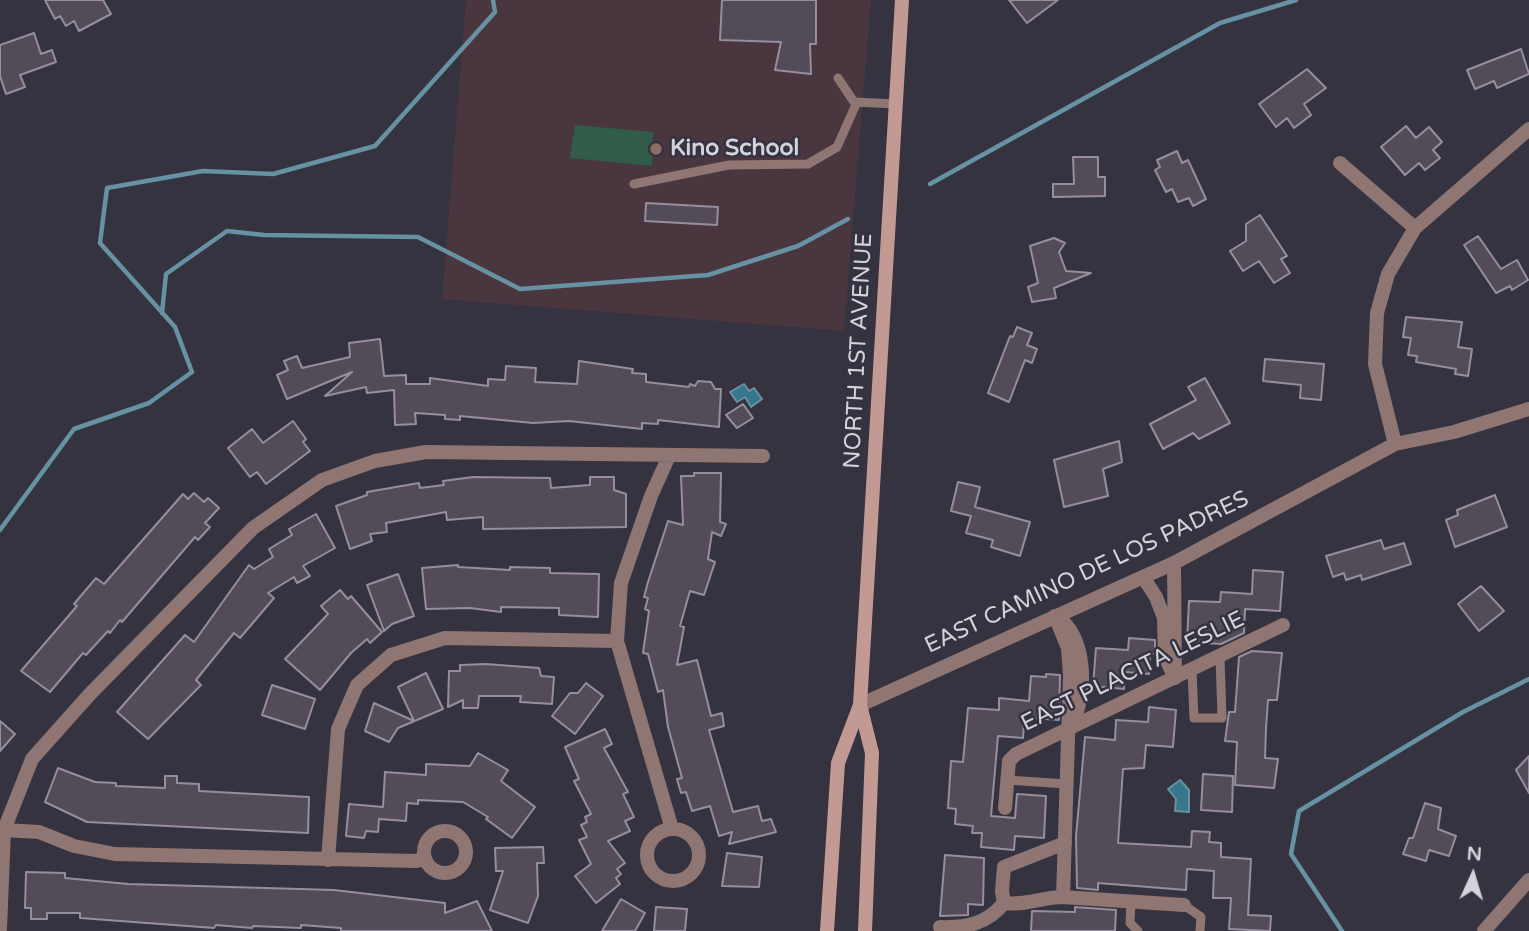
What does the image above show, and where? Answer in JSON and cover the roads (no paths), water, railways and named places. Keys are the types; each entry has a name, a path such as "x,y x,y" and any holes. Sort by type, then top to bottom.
{"main road":[{"name":"NORTH 1ST AVENUE","path":"827,931 838,763 860,705 902,0"},
{"name":"NORTH 1ST AVENUE","path":"860,705 872,753 865,931"}],"street":[{"path":"1395,444 1375,365 1377,313 1388,274 1415,228 1529,129"},
{"path":"1340,163 1415,228"},
{"name":"EAST CAMINO DE LOS PADRES","path":"860,705 1174,563 1395,444 1454,432 1529,409"},
{"path":"0,929 4,830 32,759 90,694 253,528 322,480 375,461 426,452 762,456"},
{"path":"669,456 647,507 621,583 617,641 672,829"},
{"path":"1174,563 1175,678"},
{"path":"1143,577 1156,597 1164,618 1165,657 1175,678"},
{"path":"1055,616 1066,621 1081,654 1079,713 1070,726 1063,897"},
{"name":"EAST PLACITA LESLIE","path":"1005,808 1009,761 1016,754 1283,625"},
{"path":"328,860 338,729 357,685 391,655 445,638 617,641"},
{"path":"4,830 39,832 74,846 115,854 328,860 416,861 425,858"},
{"path":"1004,902 1004,867 1065,843"},
{"path":"1484,931 1529,880"},
{"path":"1004,902 1017,905 1043,897 1063,897 1184,905"},
{"path":"940,927 973,926 990,917 1004,902"}],"lane":[{"path":"838,78 857,102 897,104"},
{"path":"634,184 729,165 808,164 837,147 857,102"},
{"path":"1192,670 1194,718 1222,718 1220,657"},
{"path":"1007,780 1068,784"},
{"path":"1131,901 1130,923 1138,931"},
{"path":"1184,905 1201,917 1200,931"}],"water":[{"path":"744,384 749,391 754,388 762,399 751,407 745,397 737,402 730,392"},
{"path":"1180,780 1189,790 1189,812 1175,811 1176,799 1168,789"}],"waterway":[{"path":"0,530 74,429 149,403 192,372 175,327 100,243 107,188 203,171 273,174 375,146 495,12 493,0"},
{"path":"930,184 1220,23 1296,0"},
{"path":"162,313 166,274 227,231 264,235 418,237 520,289 708,275 798,246 848,219"},
{"path":"1342,931 1291,854 1299,811 1463,712 1529,679"}],"place":[{"name":"Kino School","path":"656,149"}]}
